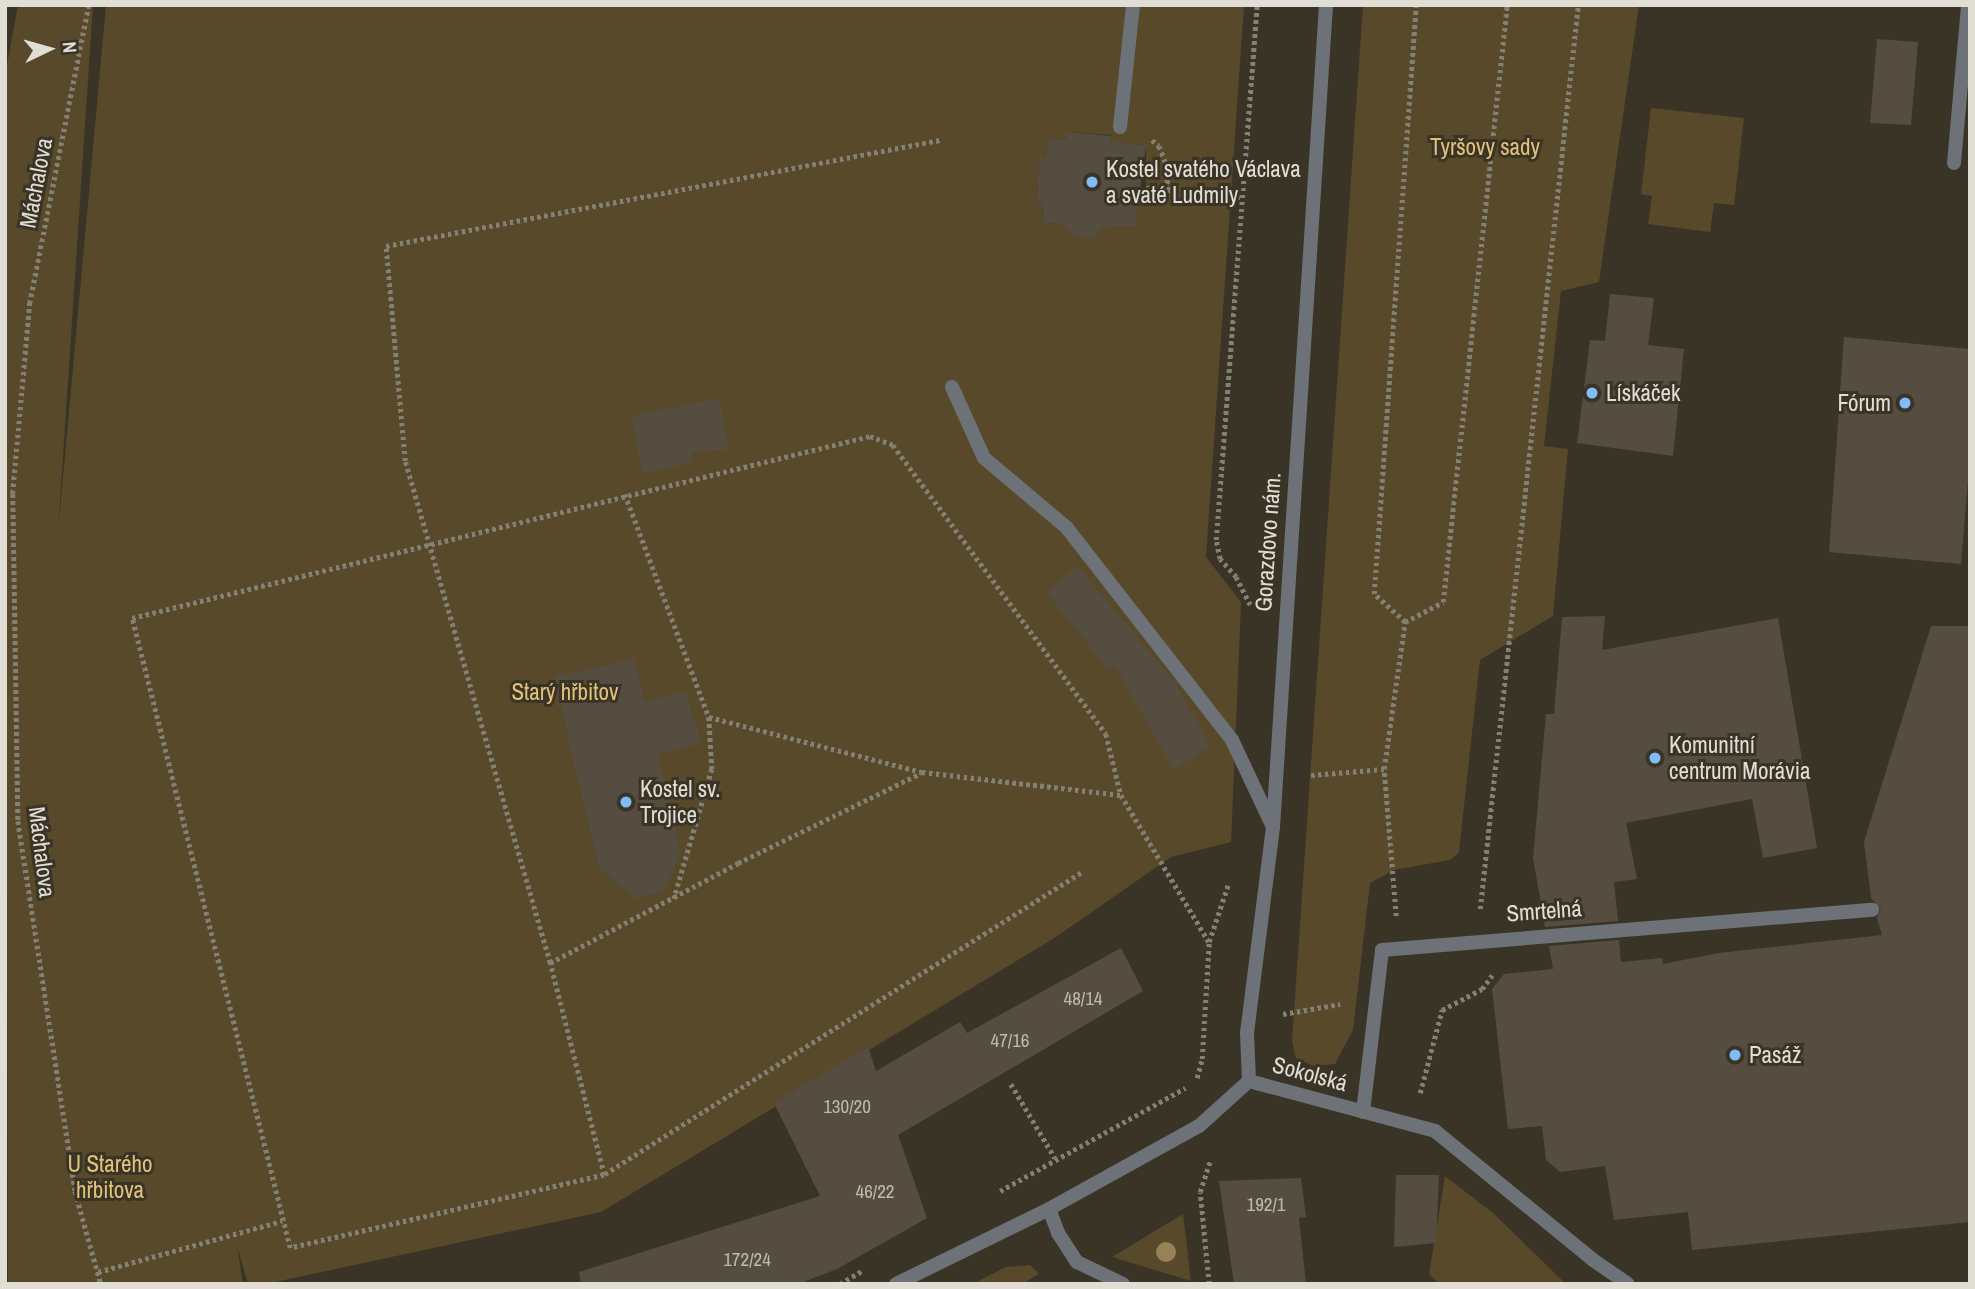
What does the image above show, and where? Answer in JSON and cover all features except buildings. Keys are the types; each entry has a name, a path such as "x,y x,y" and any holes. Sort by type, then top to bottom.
{"street":[{"path":"1120,127 1133,5"},
{"name":"Gorazdovo nám.","path":"1249,1081 1247,1032 1273,827 1326,5"},
{"path":"1954,163 1968,5"},
{"path":"952,387 984,458 1067,528 1232,740 1273,827"},
{"name":"Smrtelná","path":"1398,948 1496,937 1872,910"},
{"path":"1363,1112 1382,950 1398,948"},
{"name":"Sokolská","path":"896,1284 1049,1209 1199,1126 1249,1081 1435,1131 1593,1260 1628,1284"},
{"path":"1049,1209 1058,1233 1077,1262 1123,1284"}],"path":[{"name":"Máchalova","path":"89,5 30,302 13,494 18,821 75,1191 101,1284"},
{"path":"1252,618 1248,599 1220,559 1216,540 1257,5"},
{"path":"1405,622 1374,594 1416,5"},
{"path":"1405,622 1443,602 1507,5"},
{"path":"1477,939 1578,5"},
{"path":"1120,127 1133,128 1159,146 1167,166 1168,190"},
{"path":"604,1175 550,963 431,543 405,461 386,246 940,140"},
{"path":"1146,188 1242,197"},
{"path":"1011,1084 1055,1158 1184,1089 1200,1072 1209,942 1121,795 1106,734 893,445 870,436 625,494 132,618 290,1248 604,1175 1081,873"},
{"path":"625,494 709,717 712,769 674,899"},
{"path":"1398,948 1384,769 1405,622"},
{"path":"709,717 922,772 1121,795"},
{"path":"1301,775 1384,769"},
{"path":"550,963 922,772"},
{"path":"1418,1097 1441,1010 1482,989 1497,969 1496,937"},
{"path":"1281,1014 1376,999"},
{"path":"1209,1284 1200,1192 1211,1158"},
{"path":"98,1272 282,1221"}],"green space":[{"name":"Starý hřbitov","path":"18,5 93,5 58,532 106,5 1244,5 1206,557 1241,602 1231,842 1171,857 1056,937 601,1212 266,1284 248,1284 237,1246 243,1284 8,1284 5,76","holes":["1067,132 1111,135 1110,143 1146,145 1146,200 1136,200 1134,226 1042,223 1043,202 1037,201 1039,159 1046,159 1047,139 1067,140"]},
{"name":"Tyršovy sady","path":"1363,5 1639,5 1599,282 1561,291 1544,446 1568,449 1553,616 1480,660 1459,852 1450,860 1394,870 1370,883 1353,1030 1335,1064 1314,1066 1296,1059 1292,1041"},
{"path":"1651,108 1744,118 1734,205 1714,203 1710,232 1648,224 1652,196 1641,194"},
{"path":"1445,1176 1493,1213 1566,1284 1439,1284 1429,1274"},
{"path":"1183,1214 1191,1281 1112,1257"},
{"path":"1030,1265 1039,1274 1022,1284 973,1284 1006,1267"}],"place":[{"name":"Kostel svatého Václava a svaté Ludmily","path":"1092,182"},
{"name":"Lískáček","path":"1592,393"},
{"name":"Fórum","path":"1905,403"},
{"name":"Komunitní centrum Morávia","path":"1655,758"},
{"name":"Kostel sv. Trojice","path":"626,802"},
{"name":"Pasáž","path":"1735,1055"}],"park label":[{"name":"U Starého hřbitova","path":"110,1177"}]}
